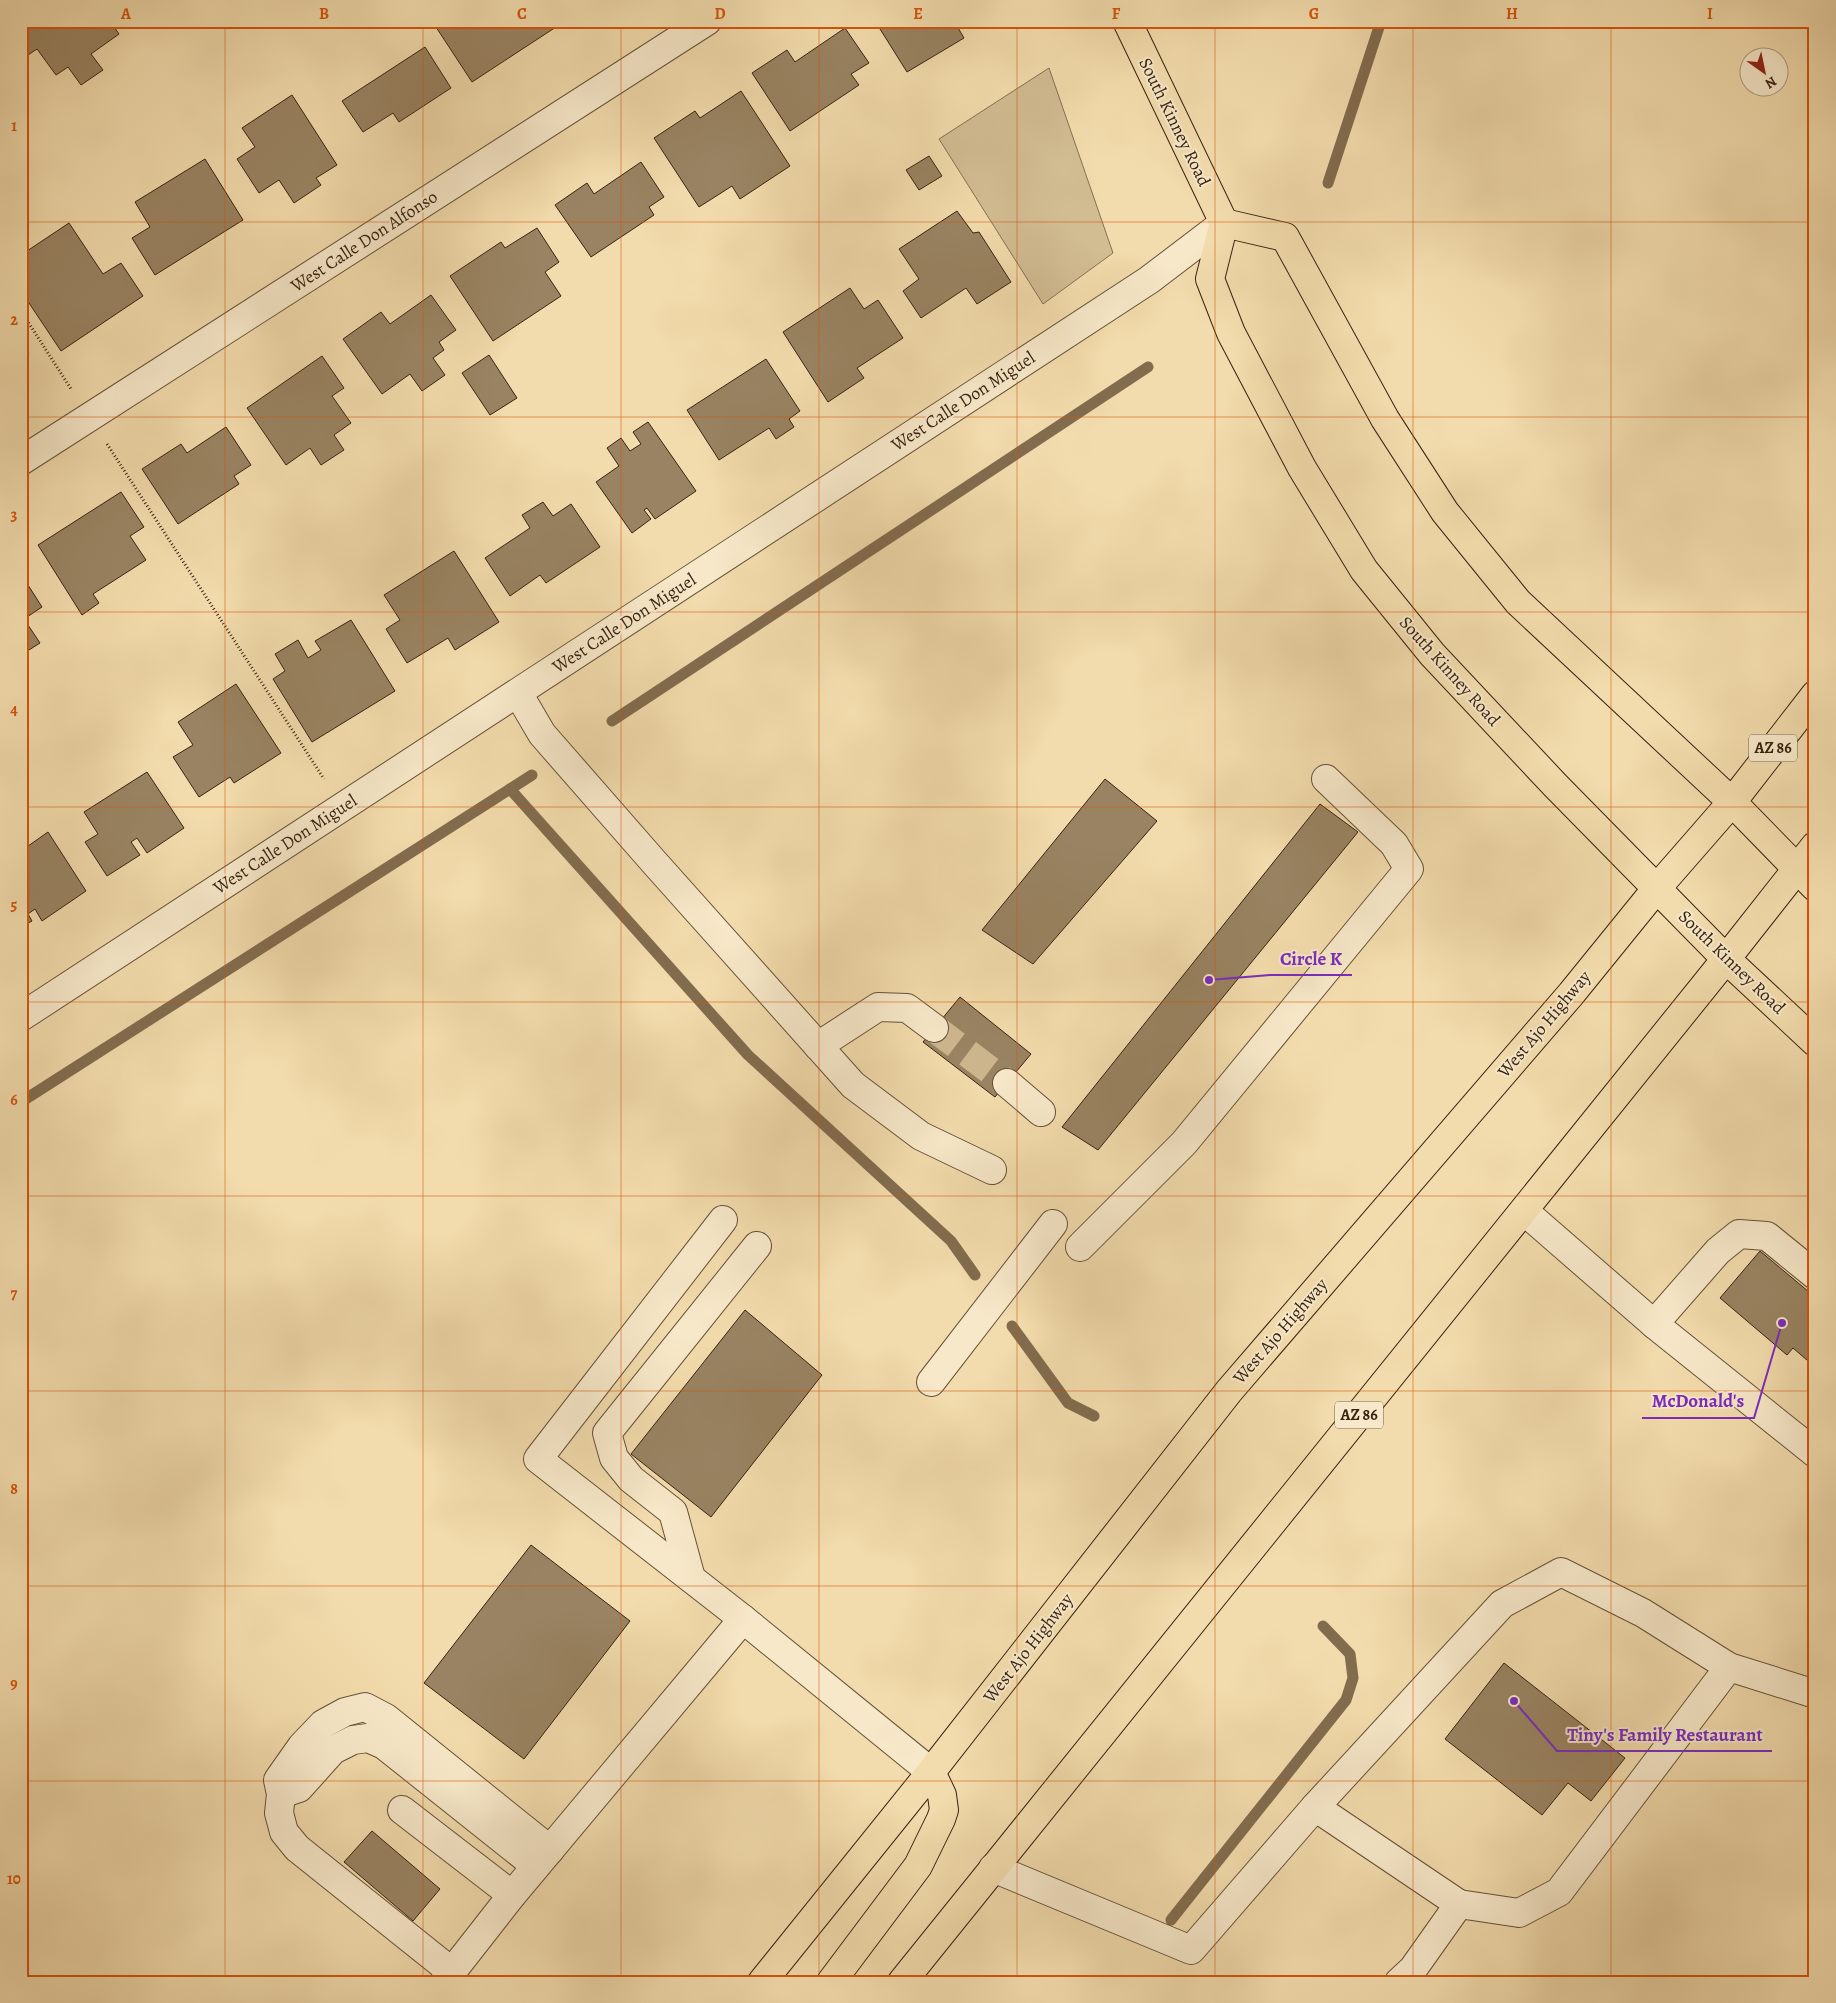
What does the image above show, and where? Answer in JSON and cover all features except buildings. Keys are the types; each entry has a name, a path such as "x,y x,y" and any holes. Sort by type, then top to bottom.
{"main road":[{"name":"South Kinney Road","path":"1127,21 1224,223 1210,279 1231,333 1302,468 1364,570 1432,654 1555,785 1726,959 1815,1042"},
{"path":"1224,223 1285,236 1385,419 1445,512 1518,602 1732,802 1806,877"},
{"name":"West Ajo Highway","path":"762,1982 931,1772 1229,1391 1564,1002 1657,888 1732,802 1815,694"},
{"name":"AZ 86","path":"902,1982 1726,959 1806,877 1815,846"},
{"path":"831,1982 918,1866 941,1819 944,1810 942,1795 931,1772"}],"street":[{"name":"West Calle Don Alfonso","path":"21,461 707,21"},
{"name":"West Calle Don Miguel","path":"21,1017 1149,280 1224,223"},
{"path":"518,692 542,734 853,1085 921,1136 992,1170"},
{"path":"1080,1247 1184,1143 1409,869 1394,844 1326,779"},
{"path":"818,1046 878,1007 907,1008 934,1028"},
{"path":"1007,1083 1041,1112"},
{"path":"1524,1211 1654,1324 1815,1453"},
{"path":"723,1220 538,1459 743,1619 931,1772"},
{"path":"931,1382 1054,1224"},
{"path":"1654,1324 1718,1251 1739,1234 1767,1236 1815,1275"},
{"path":"690,1578 674,1512 631,1479 614,1458 607,1433 756,1246"},
{"path":"993,1868 1191,1950 1315,1807 1502,1604 1561,1572 1642,1613 1730,1668 1815,1694"},
{"path":"543,1858 386,1718 365,1707 345,1712 323,1724 302,1746 278,1780 281,1794 278,1813 284,1832 297,1848 448,1977 512,1895 543,1858 743,1619"},
{"path":"1315,1807 1459,1904 1518,1913 1559,1892 1730,1668"},
{"path":"402,1810 512,1895"},
{"path":"1399,1982 1413,1969 1459,1904"}],"path":[{"path":"21,312 327,784"}],"shaded area":[{"path":"1049,68 1113,253 1043,304 939,139"}],"waterway":[{"path":"1328,183 1381,21"},
{"path":"612,721 1148,367"},
{"path":"21,1102 532,775"},
{"path":"510,789 748,1055 951,1241 975,1275"},
{"path":"1012,1326 1068,1403 1094,1416"},
{"path":"1171,1920 1346,1700 1353,1678 1350,1654 1323,1626"}],"tunnel":[{"path":"934,1028 1007,1083"}],"place":[{"name":"Circle K","path":"1209,980"},
{"name":"McDonald's","path":"1782,1323"},
{"name":"Tiny's Family Restaurant","path":"1514,1701"}]}
